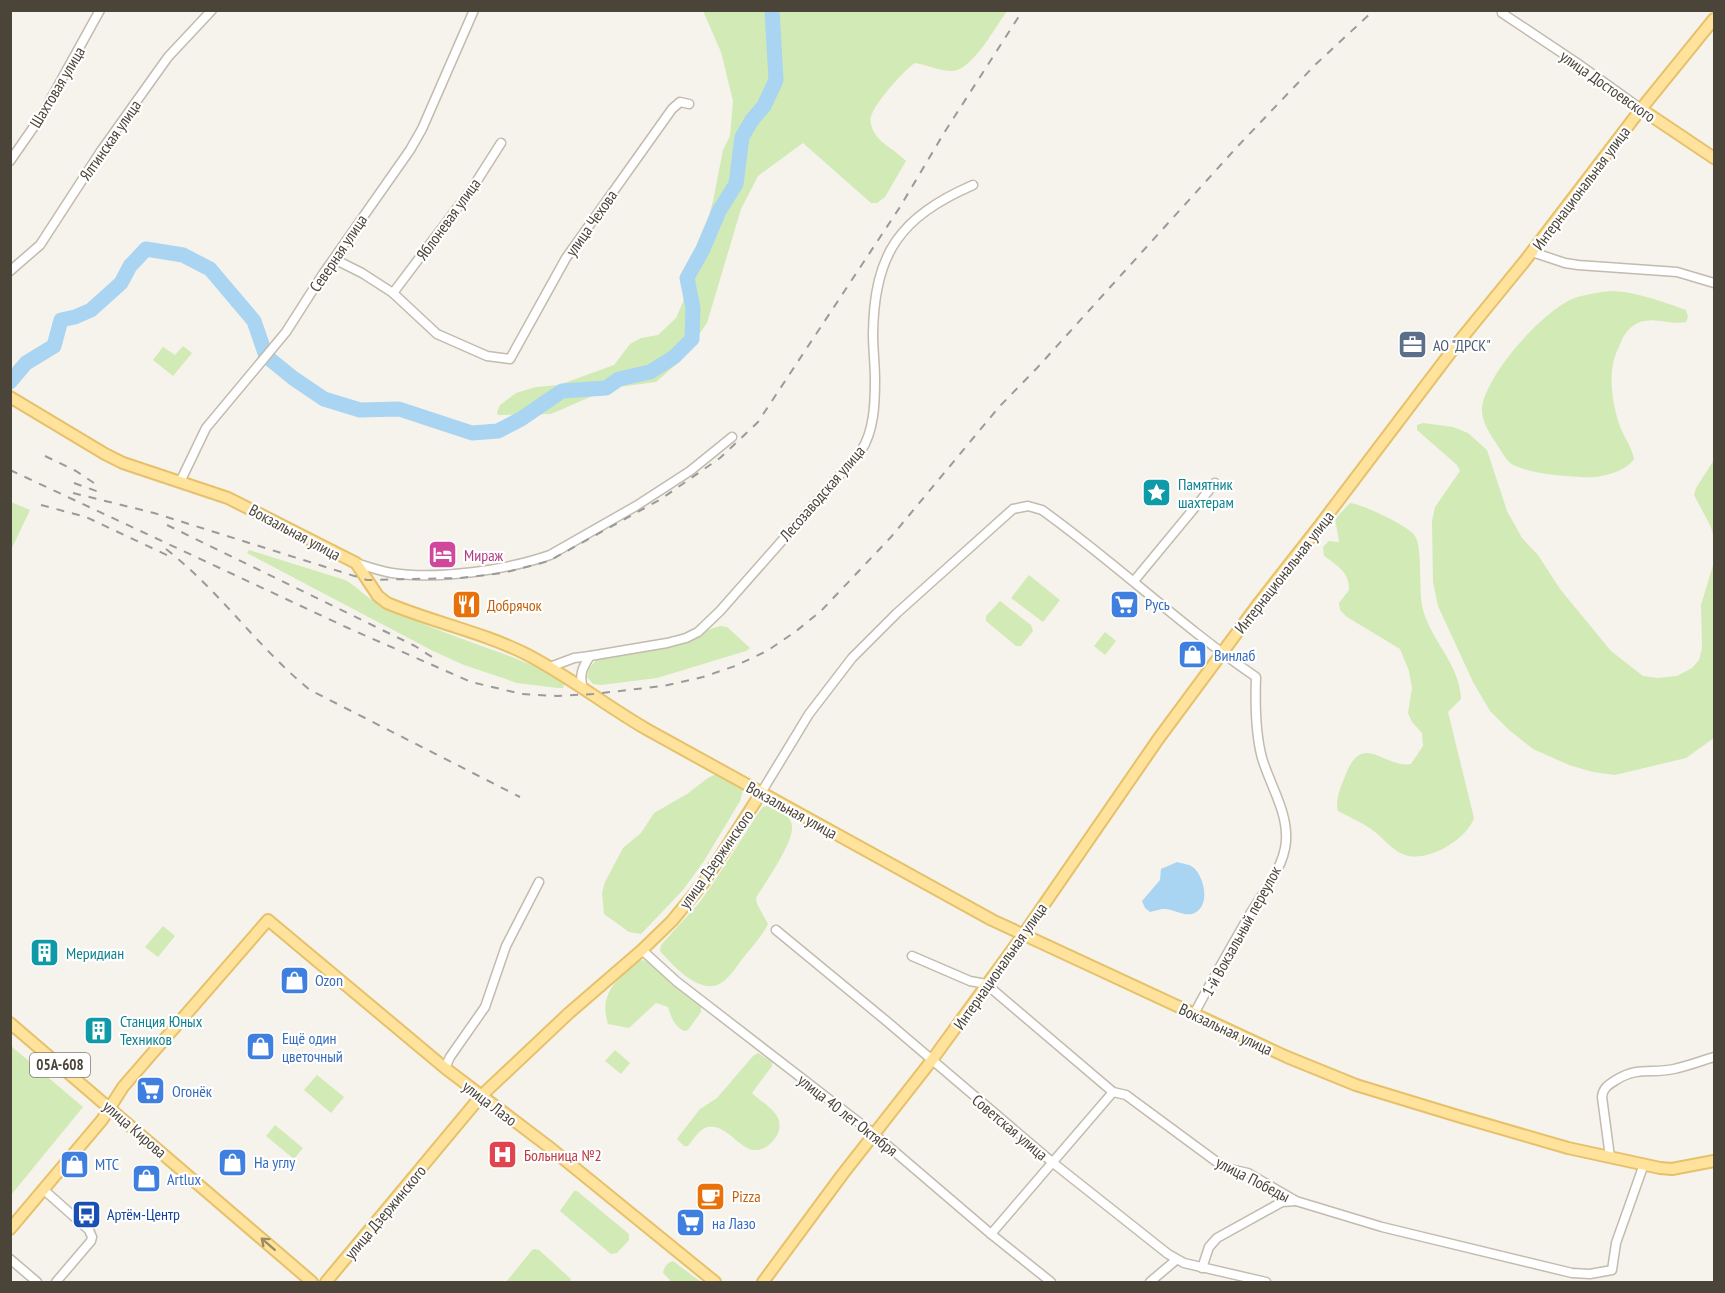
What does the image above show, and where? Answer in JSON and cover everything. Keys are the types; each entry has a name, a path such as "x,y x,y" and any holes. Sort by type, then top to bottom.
{"main road":[{"name":"Интернациональная улица","path":"763,1282 932,1060 1221,654 1457,344 1714,19"},
{"name":"улица Достоевского","path":"1641,110 1714,158"},
{"name":"Вокзальная улица","path":"12,398 105,454 243,504 356,563 378,596 387,603 524,653 550,667 615,710 761,793 1023,935 1287,1057 1356,1085 1558,1145 1672,1169 1714,1161"},
{"name":"улица Дзержинского","path":"326,1282 481,1095 672,921 704,882 761,793"},
{"name":"улица Лазо","path":"110,1107 143,1063 268,920 445,1068 549,1147 715,1282"},
{"name":"улица Кирова","path":"10,1023 312,1282"},
{"path":"10,1229 102,1120 110,1107"}],"street":[{"name":"Шахтовая улица","path":"10,161 42,115 100,10"},
{"name":"Северная улица","path":"180,482 206,428 279,340 418,138 474,10"},
{"name":"Ялтинская улица","path":"10,271 40,245 149,83 207,12"},
{"name":"улица Достоевского","path":"1502,13 1577,63 1641,110"},
{"name":"улица Чехова","path":"393,293 437,334 487,356 510,359 552,280 578,240 672,109 680,102 689,104"},
{"name":"Яблоневая улица","path":"393,293 473,187 501,143"},
{"name":"Лесозаводская улица","path":"550,667 590,656 667,643 698,632 720,611 861,451 866,443 875,406 873,334 876,294 881,270 893,246 907,227 945,197 973,185"},
{"path":"1532,252 1572,264 1677,272 1714,283"},
{"path":"334,259 362,273 393,293"},
{"path":"356,563 392,573 432,575 496,568 550,555 636,506 690,471 732,436"},
{"path":"1134,581 1215,483"},
{"name":"улица Дзержинского","path":"761,793 809,714 852,658 897,613 1013,508 1028,506 1042,510 1134,581 1221,654"},
{"name":"1-й Вокзальный переулок","path":"1194,1014 1274,876 1286,843 1284,821 1262,758 1258,738 1256,677 1221,654"},
{"path":"583,688 581,671 590,656"},
{"path":"445,1068 485,1006 506,946 539,882"},
{"name":"Советская улица","path":"776,930 1052,1162 1176,1260 1266,1282"},
{"name":"улица 40 лет Октября","path":"642,950 685,988 874,1134 1051,1282"},
{"name":"улица Победы","path":"912,956 970,981 986,984 1113,1092 1126,1095 1225,1168 1248,1173 1296,1201 1382,1227 1572,1273 1590,1274 1611,1270 1616,1243 1644,1164"},
{"path":"1610,1157 1602,1097 1603,1090 1607,1086 1627,1073 1672,1070 1714,1057"},
{"path":"991,1234 1113,1092"},
{"path":"44,1190 89,1230 92,1237 56,1282"},
{"path":"1202,1268 1209,1247 1217,1238 1282,1202 1296,1201"},
{"path":"10,1259 37,1282"},
{"path":"1150,1282 1176,1260"}],"green space":[{"path":"703,11 1007,11 983,47 960,69 943,70 915,63 879,102 871,116 873,130 880,140 906,161 885,197 877,203 871,203 803,143 758,176 741,209 707,323 680,361 656,382 611,388 551,414 498,415 500,405 516,393 536,387 559,385 614,365 630,344 641,338 658,335 676,318 683,302 690,257 703,237 723,150 730,136 733,101 721,52"},
{"path":"1610,291 1639,295 1686,310 1688,317 1686,322 1681,323 1649,320 1636,324 1625,335 1615,356 1612,380 1614,406 1634,459 1617,471 1602,476 1587,477 1546,474 1513,465 1505,457 1486,427 1482,407 1488,389 1517,346 1554,310 1576,298"},
{"path":"183,346 192,353 173,376 153,360 163,347 175,355"},
{"path":"1423,423 1453,427 1468,433 1487,450 1507,511 1522,538 1538,555 1560,589 1611,651 1643,676 1658,678 1677,676 1692,668 1699,660 1702,648 1701,605 1714,562 1714,738 1686,758 1615,775 1569,765 1533,749 1490,711 1473,682 1438,606 1433,582 1432,521 1435,507 1460,471 1457,465 1417,430 1417,425"},
{"path":"1714,460 1714,539 1711,527 1694,495"},
{"path":"11,502 30,510 11,550"},
{"path":"1350,503 1385,516 1415,536 1419,550 1423,610 1427,622 1451,664 1459,687 1461,699 1448,712 1474,818 1464,834 1455,841 1424,856 1414,857 1400,853 1371,829 1338,811 1337,807 1341,787 1351,764 1358,756 1366,753 1374,754 1401,764 1411,764 1423,746 1422,733 1412,722 1408,713 1412,688 1409,671 1400,649 1347,617 1340,610 1339,603 1349,590 1349,584 1342,570 1324,556 1323,547 1329,541 1339,541 1335,519"},
{"path":"249,550 345,580 374,602 396,612 543,670 561,681 563,688 517,683 464,665 247,553"},
{"path":"1029,575 1060,600 1043,622 1011,598"},
{"path":"1000,601 1031,625 1033,631 1021,646 1016,646 986,621 986,616"},
{"path":"720,626 727,627 750,648 657,678 601,685 593,684 587,677 589,668 601,655 666,643"},
{"path":"1105,632 1116,641 1105,655 1094,646"},
{"path":"716,774 731,780 743,790 740,801 704,861 683,890 641,934 629,932 604,914 602,893 605,882 623,848 641,833 654,813"},
{"path":"767,806 786,815 792,826 784,852 756,898 768,924 724,981 713,986 696,983 660,951 661,945 699,903 759,812"},
{"path":"163,926 175,936 158,957 145,947"},
{"path":"643,960 650,963 701,1007 701,1012 688,1030 684,1031 675,1024 668,1007 656,1003 629,1028 608,1024 606,1004 608,995 623,974 638,961"},
{"path":"10,1046 83,1107 11,1195"},
{"path":"615,1050 630,1063 621,1074 605,1061"},
{"path":"758,1053 772,1062 772,1066 752,1093 772,1110 779,1120 778,1133 773,1141 758,1150 750,1149 724,1130 708,1127 699,1132 688,1146 684,1146 677,1139 700,1109 717,1098"},
{"path":"317,1075 344,1097 331,1113 304,1090"},
{"path":"275,1125 303,1148 294,1159 266,1136"},
{"path":"574,1191 577,1191 629,1234 629,1240 617,1253 611,1254 560,1211"},
{"path":"535,1249 571,1279 570,1282 506,1282"},
{"path":"673,1261 701,1282 669,1282 670,1280 663,1273 666,1266"}],"water":[{"path":"1177,862 1191,866 1199,874 1204,893 1202,906 1192,914 1164,909 1150,912 1142,901 1160,880 1161,869"}],"waterway":[{"path":"10,382 26,363 54,346 61,320 91,310 121,283 130,266 146,249 183,255 210,269 254,321 266,356 324,399 360,410 399,409 472,433 498,431 521,419 562,391 606,388 619,379 650,372 674,357 692,339 693,308 687,278 703,249 719,211 736,184 742,137 764,106 776,80 772,10"}],"railway":[{"path":"73,493 154,513 367,580 460,578 503,573 549,561 661,499 720,458 758,422 900,207 944,133 1023,10"},
{"path":"10,470 348,628 471,682 522,694 557,696 663,686 703,677 735,666 767,651 821,611 891,537 999,407 1237,147 1315,65 1374,10"},
{"path":"45,456 76,471 97,485"},
{"path":"74,483 102,493"},
{"path":"41,505 86,517 171,557"},
{"path":"167,525 415,646 435,659"},
{"path":"166,549 186,565 273,656 310,690 520,797"}],"place":[{"name":"АО \"ДРСК\"","path":"1412,345"},
{"name":"Памятник шахтерам","path":"1157,493"},
{"name":"Мираж","path":"443,555"},
{"name":"Русь","path":"1124,604"},
{"name":"Добрячок","path":"466,605"},
{"name":"Винлаб","path":"1193,655"},
{"name":"Меридиан","path":"45,953"},
{"name":"Ozon","path":"294,980"},
{"name":"Станция Юных Техников","path":"99,1030"},
{"name":"Ещё один цветочный","path":"261,1047"},
{"name":"Огонёк","path":"151,1091"},
{"name":"Больница №2","path":"503,1155"},
{"name":"На углу","path":"233,1162"},
{"name":"МТС","path":"74,1164"},
{"name":"Artlux","path":"146,1179"},
{"name":"Pizza","path":"711,1196"},
{"name":"Артём-Центр","path":"86,1214"},
{"name":"на Лазо","path":"691,1223"}]}
